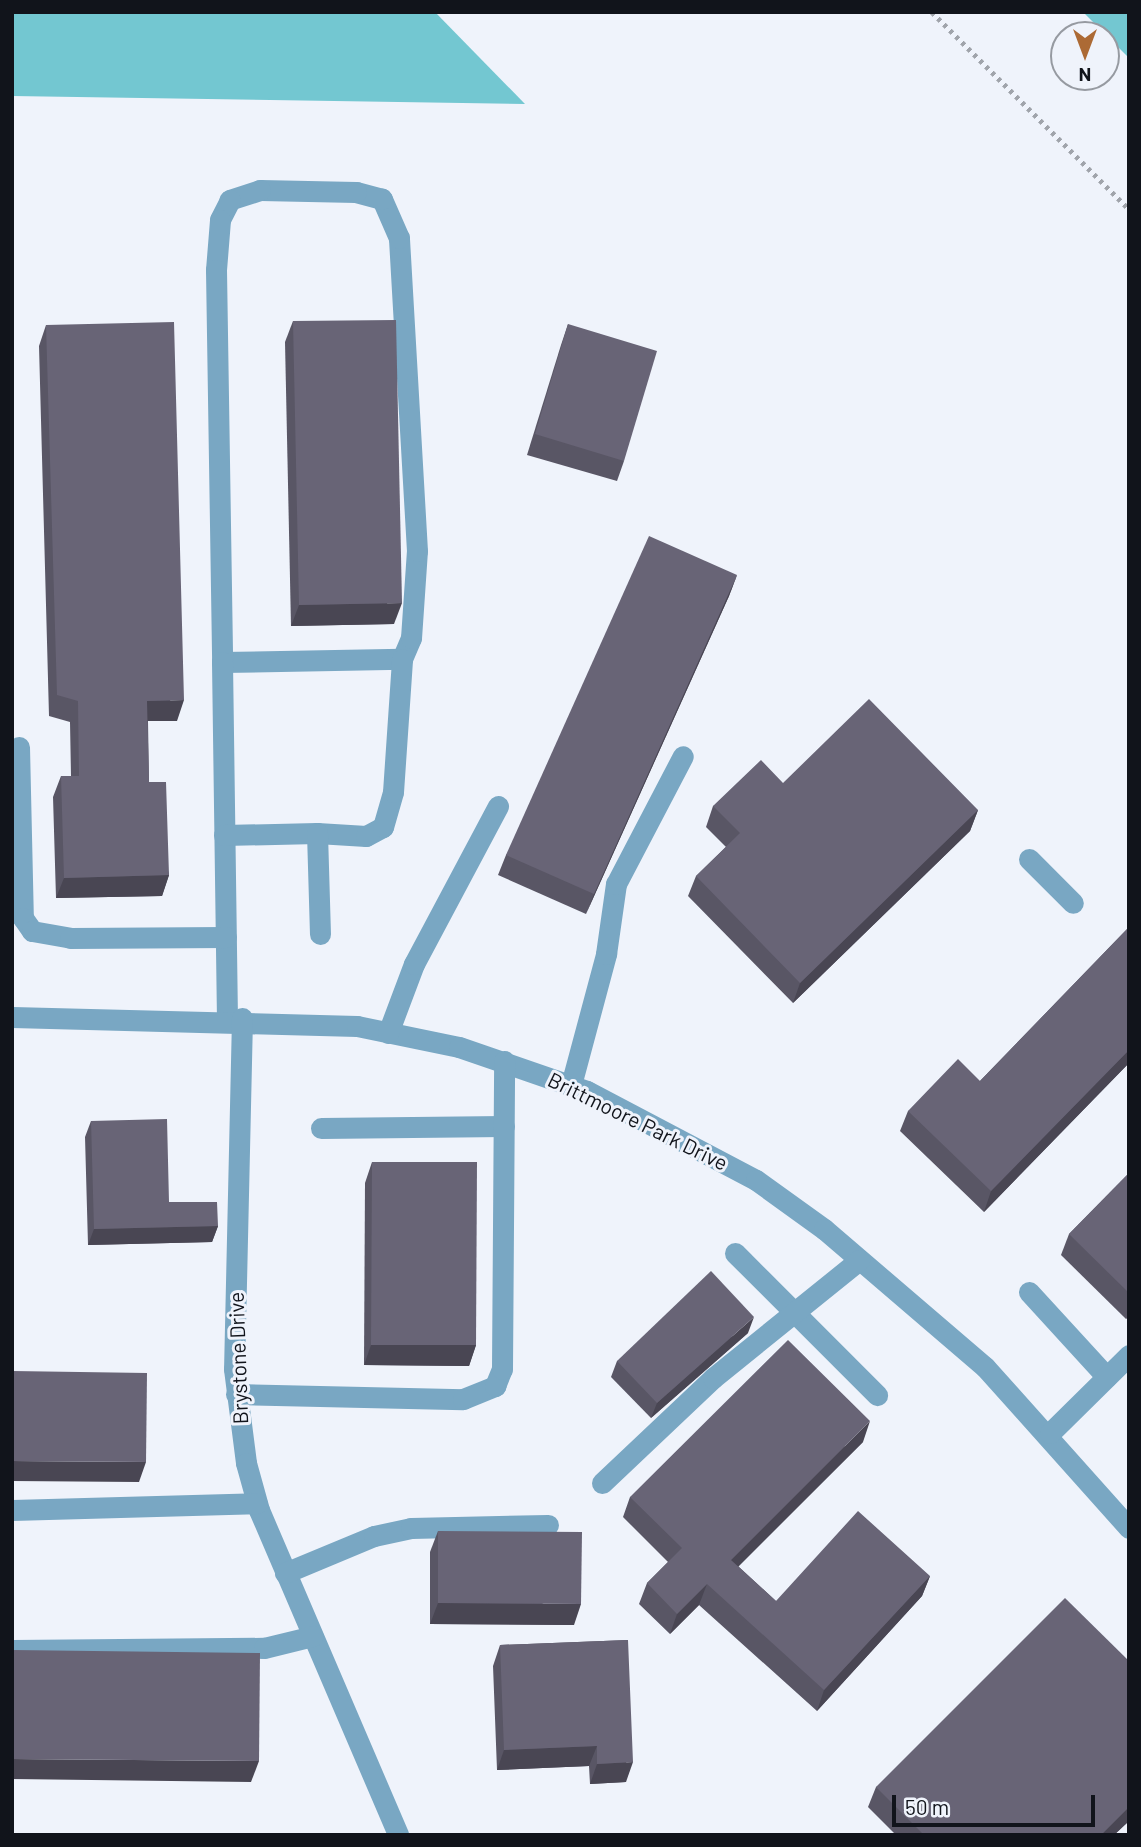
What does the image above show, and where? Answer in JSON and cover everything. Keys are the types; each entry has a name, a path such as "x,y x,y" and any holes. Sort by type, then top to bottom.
{"street":[{"name":"Brystone Drive","path":"398,1835 257,1503 236,1394 234,1018 226,937 222,662 220,220 230,200 260,190 302,189 382,198 399,238 417,551 417,606 402,659"},
{"path":"222,662 402,659 393,792 383,827 366,836 317,833 225,835"},
{"path":"19,747 23,918 32,931 70,938 226,937"},
{"path":"571,1085 607,954 615,884 683,756"},
{"path":"388,1032 414,964 498,806"},
{"path":"317,833 320,934"},
{"path":"1029,859 1073,903"},
{"name":"Brittmoore Park Drive","path":"12,1017 234,1018 388,1032 504,1061 571,1085 756,1180 859,1260 985,1367 1050,1433 1129,1528"},
{"path":"236,1394 463,1399 495,1386 502,1369 504,1061"},
{"path":"321,1128 504,1126"},
{"path":"735,1253 797,1312 877,1395"},
{"path":"602,1483 713,1378 859,1260"},
{"path":"1029,1292 1107,1377"},
{"path":"1050,1433 1129,1355"},
{"path":"12,1510 257,1503"},
{"path":"285,1573 374,1536 411,1528 548,1525"},
{"path":"12,1650 264,1648 313,1636"}],"path":[{"path":"932,12 1129,209"}],"water":[{"path":"12,12 435,12 525,104 12,96"},
{"path":"1083,12 1129,12 1129,58 1120,49 1120,21 1092,21"}],"building":[{"path":"396,320 402,603 299,605 293,321"},
{"path":"174,322 184,700 147,701 149,782 166,782 169,875 64,878 61,776 79,776 78,701 57,695 46,325"},
{"path":"568,324 657,351 624,461 535,434"},
{"path":"649,536 737,575 594,894 506,855"},
{"path":"869,699 978,810 800,983 696,876 740,833 713,806 761,760 783,783"},
{"path":"1129,927 1129,1050 991,1191 908,1111 958,1059 980,1081"},
{"path":"167,1119 169,1202 217,1202 218,1226 94,1229 91,1121"},
{"path":"372,1162 477,1162 476,1345 371,1345"},
{"path":"1129,1173 1129,1293 1069,1234"},
{"path":"711,1271 754,1317 657,1403 617,1361"},
{"path":"788,1340 870,1421 731,1560 776,1601 858,1511 930,1576 824,1690 707,1584 677,1614 647,1583 682,1548 630,1497"},
{"path":"12,1371 147,1373 146,1462 12,1461"},
{"path":"438,1531 582,1532 581,1604 438,1603"},
{"path":"1065,1598 1129,1661 1129,1807 1101,1835 924,1835 876,1787"},
{"path":"628,1640 633,1762 597,1764 597,1746 504,1750 500,1645"},
{"path":"12,1650 260,1653 259,1761 12,1759"}]}
